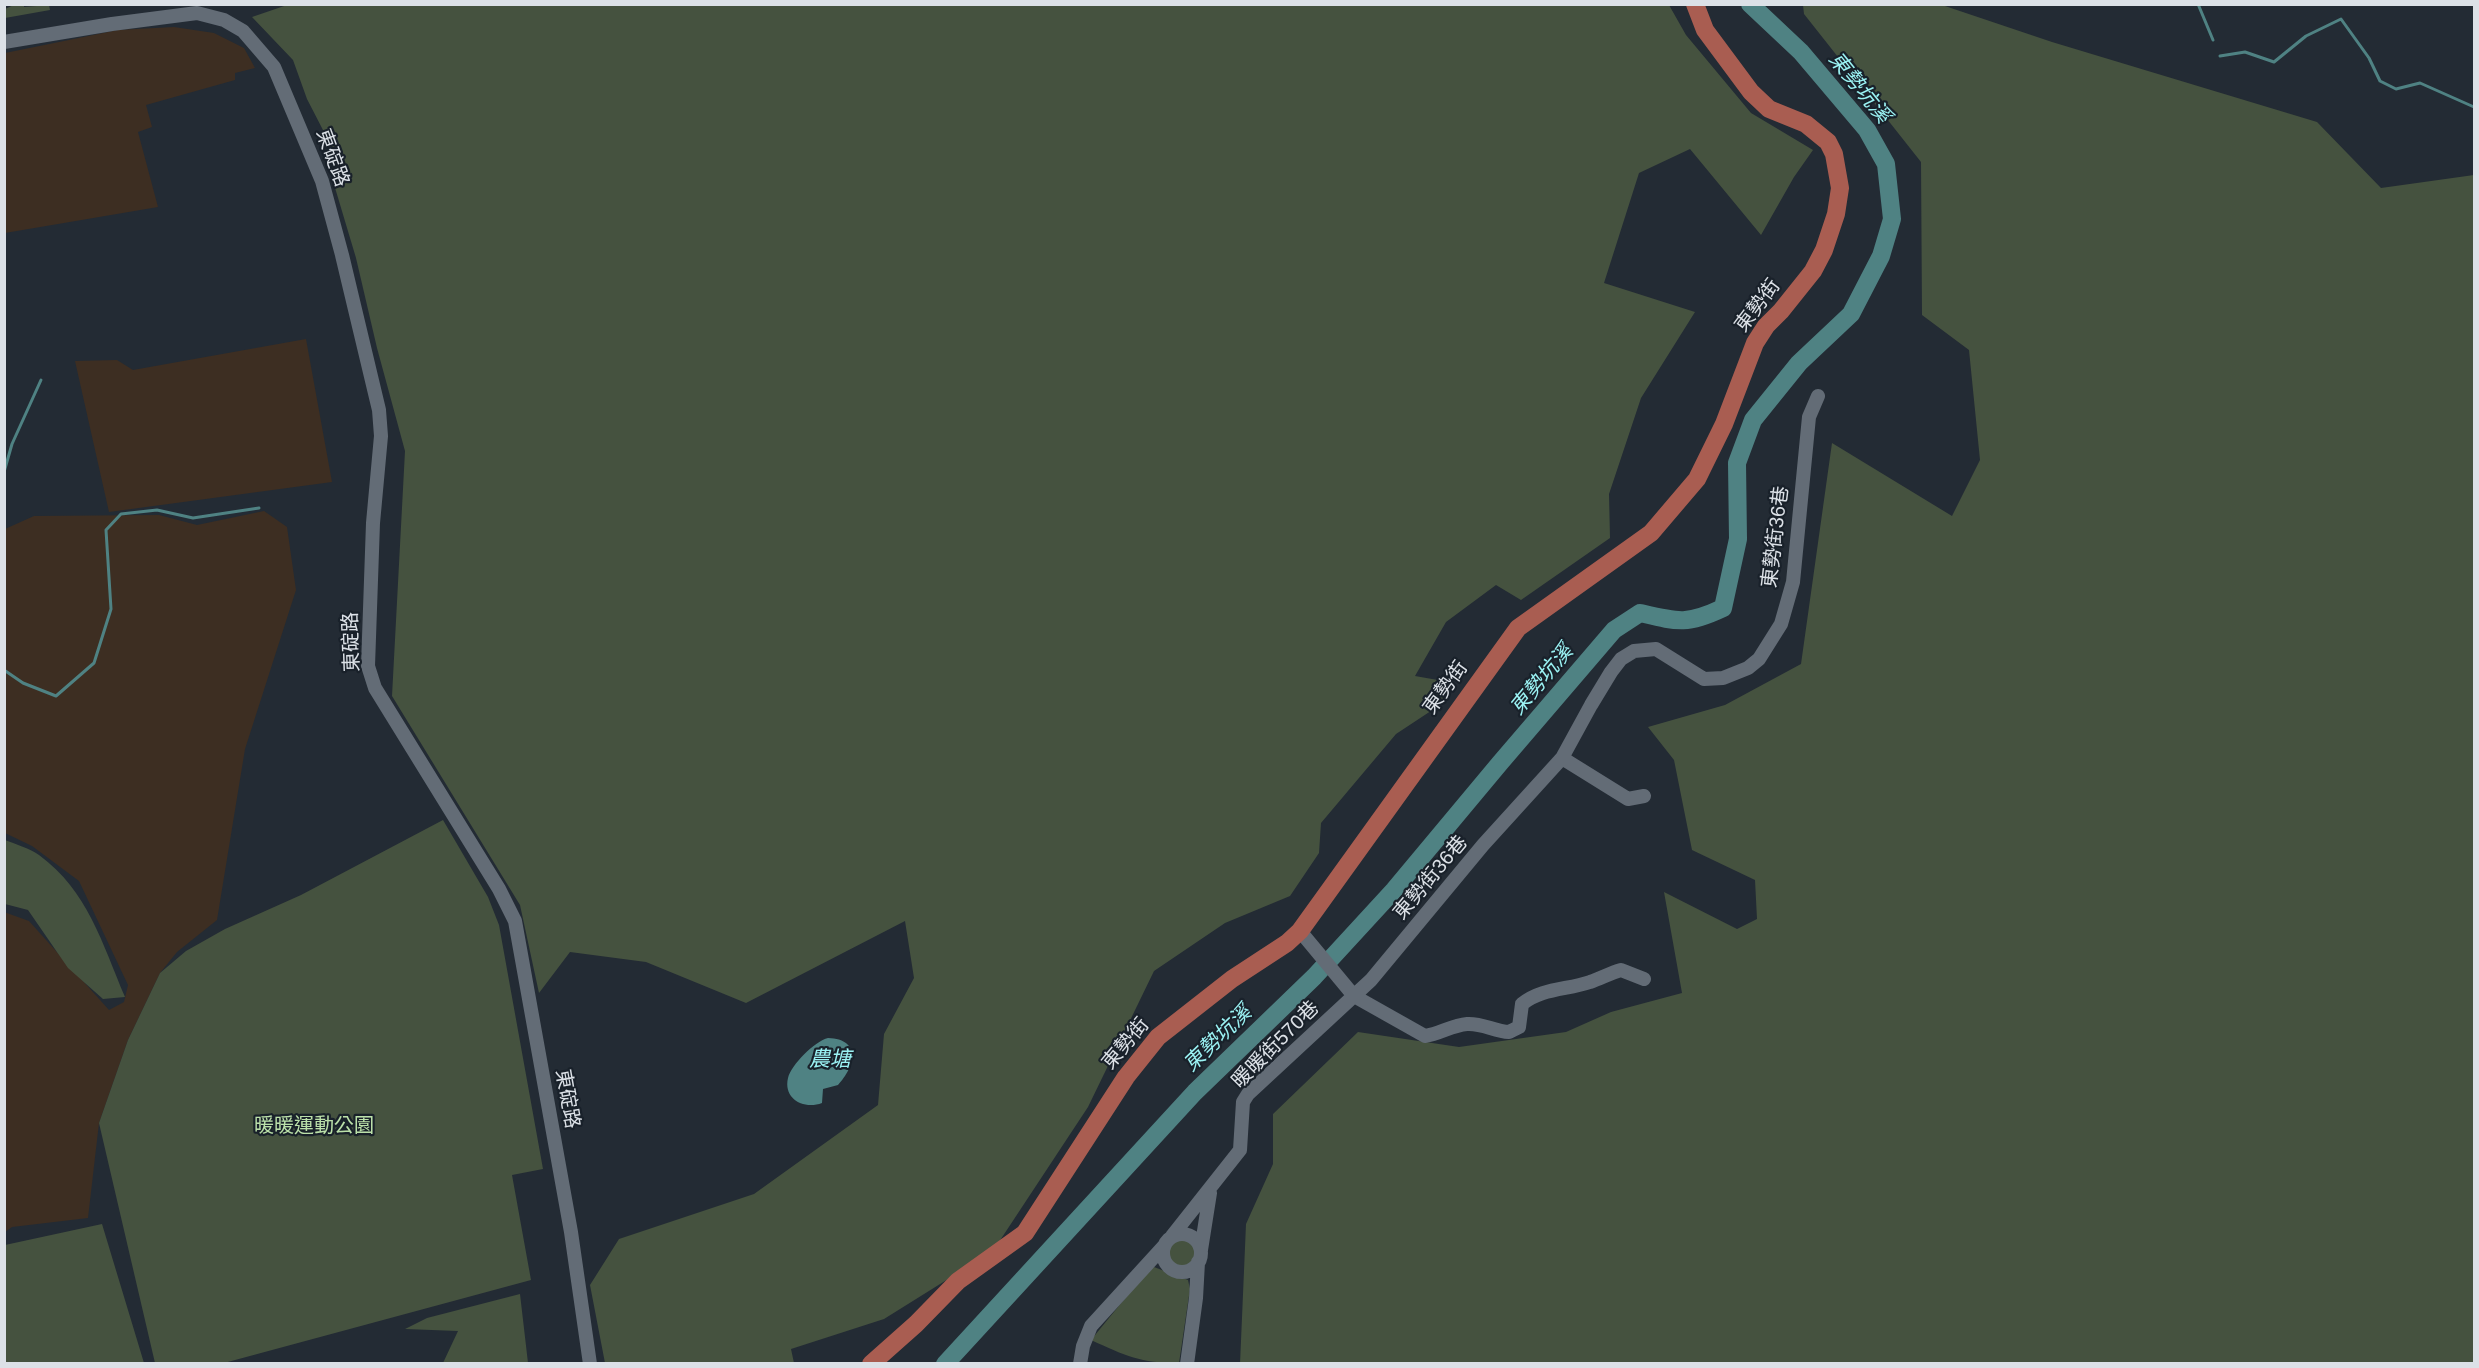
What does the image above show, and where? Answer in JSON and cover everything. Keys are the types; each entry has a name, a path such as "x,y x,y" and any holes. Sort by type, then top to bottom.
{"main road":[{"name":"東勢街","path":"871,1364 916,1324 958,1281 1025,1233 1125,1077 1158,1037 1232,979 1287,943 1305,937 1518,627 1651,533 1697,479 1724,424 1755,343 1766,326 1814,271 1836,214 1840,189 1834,154 1828,142 1806,123 1769,109 1751,92 1705,30 1695,4"}],"street":[{"path":"4,42 197,9"},
{"name":"東碇路","path":"197,9 224,20 243,32 274,67 321,181 342,255 379,410 381,436 373,523 368,666 375,688 499,889 515,921 571,1232 590,1364"},
{"name":"東勢街36巷","path":"1351,991 1371,980 1483,845 1562,758 1611,672 1621,659 1634,651 1656,649 1704,679 1724,678 1748,668 1759,659 1781,624 1793,582 1809,417 1818,396"},
{"path":"1562,758 1628,799 1644,796"},
{"path":"1305,937 1351,991 1425,1036 1437,1035 1464,1024 1481,1025 1509,1032 1519,1027 1522,1004 1530,998 1554,990 1589,983 1621,970 1644,979"},
{"name":"暖暖街570巷","path":"1080,1364 1083,1346 1091,1326 1168,1241 1210,1191 1240,1150 1243,1102 1248,1094 1351,991"},
{"path":"1187,1364 1199,1256 1210,1191"},
{"path":"1184,1234 1195,1239 1199,1256 1194,1267 1182,1272 1170,1268 1163,1258 1168,1241 1184,1234"}],"shaded area":[{"path":"174,27 214,33 244,48 255,68 235,73 235,80 146,105 152,127 138,132 158,207 5,233 5,53 118,30"},
{"path":"306,339 332,482 109,512 75,361 117,360 133,370"},
{"path":"264,511 287,527 296,590 245,749 217,920 177,952 160,973 128,1040 99,1123 88,1218 12,1227 5,1232 4,912 29,921 109,1010 124,1002 128,985 79,881 32,846 5,833 5,529 34,516 159,515 197,525"}],"green space":[{"path":"16,4 24,5 24,7 49,5 50,10 5,18 5,9"},
{"path":"290,4 1669,5 1686,35 1751,113 1813,150 1794,177 1761,235 1690,149 1639,173 1604,283 1695,312 1641,398 1609,494 1610,538 1521,600 1496,585 1446,622 1415,676 1449,682 1443,703 1396,734 1321,823 1319,853 1290,896 1225,923 1154,971 1088,1107 993,1251 884,1319 791,1349 794,1363 605,1363 590,1285 619,1239 754,1194 878,1105 884,1034 914,978 905,921 746,1003 646,962 570,952 539,993 520,905 392,696 405,451 356,258 333,181 324,132 307,99 293,60 252,17"},
{"path":"1803,5 1942,5 2052,42 2317,122 2381,188 2474,175 2474,1363 1240,1364 1246,1224 1273,1164 1273,1114 1358,1032 1459,1047 1566,1032 1611,1012 1682,993 1664,892 1737,929 1757,919 1755,880 1692,850 1674,760 1648,727 1725,705 1801,664 1832,443 1952,516 1980,460 1969,350 1922,315 1921,162 1804,14"},
{"name":"暖暖運動公園","path":"443,820 488,897 499,925 543,1169 512,1175 531,1280 224,1363 155,1363 99,1123 128,1040 160,973 186,951 225,929 301,895"},
{"path":"5,840 39,855 70,885 92,919 125,997 103,999 68,968 28,910 5,904"},
{"path":"102,1224 144,1363 5,1363 5,1245"},
{"path":"1182,1238 1192,1242 1196,1252 1192,1262 1182,1266 1172,1262 1168,1252 1172,1242"},
{"path":"1154,1267 1188,1280 1190,1289 1179,1363 1154,1362 1134,1357 1091,1340 1149,1269"},
{"path":"520,1294 528,1363 443,1363 458,1331 405,1329 427,1318"}],"water":[{"name":"農塘","path":"828,1038 846,1043 851,1049 851,1062 848,1070 838,1085 823,1089 822,1103 802,1104 796,1101 789,1092 788,1078 799,1060 810,1049"}],"waterway":[{"name":"東勢坑溪","path":"945,1364 1195,1092 1314,977 1394,890 1614,630 1640,613 1682,620 1700,617 1723,608 1738,539 1737,463 1753,420 1799,363 1851,314 1881,256 1892,219 1886,164 1867,130 1801,52 1750,4"},
{"path":"2198,4 2213,40"},
{"path":"2220,56 2245,52 2274,62 2306,36 2341,19 2369,58 2380,81 2396,89 2420,83 2474,107"},
{"path":"4,472 12,444 41,380"},
{"path":"4,670 23,683 56,696 94,663 111,609 106,530 121,514 157,510 193,518 259,508"}]}
